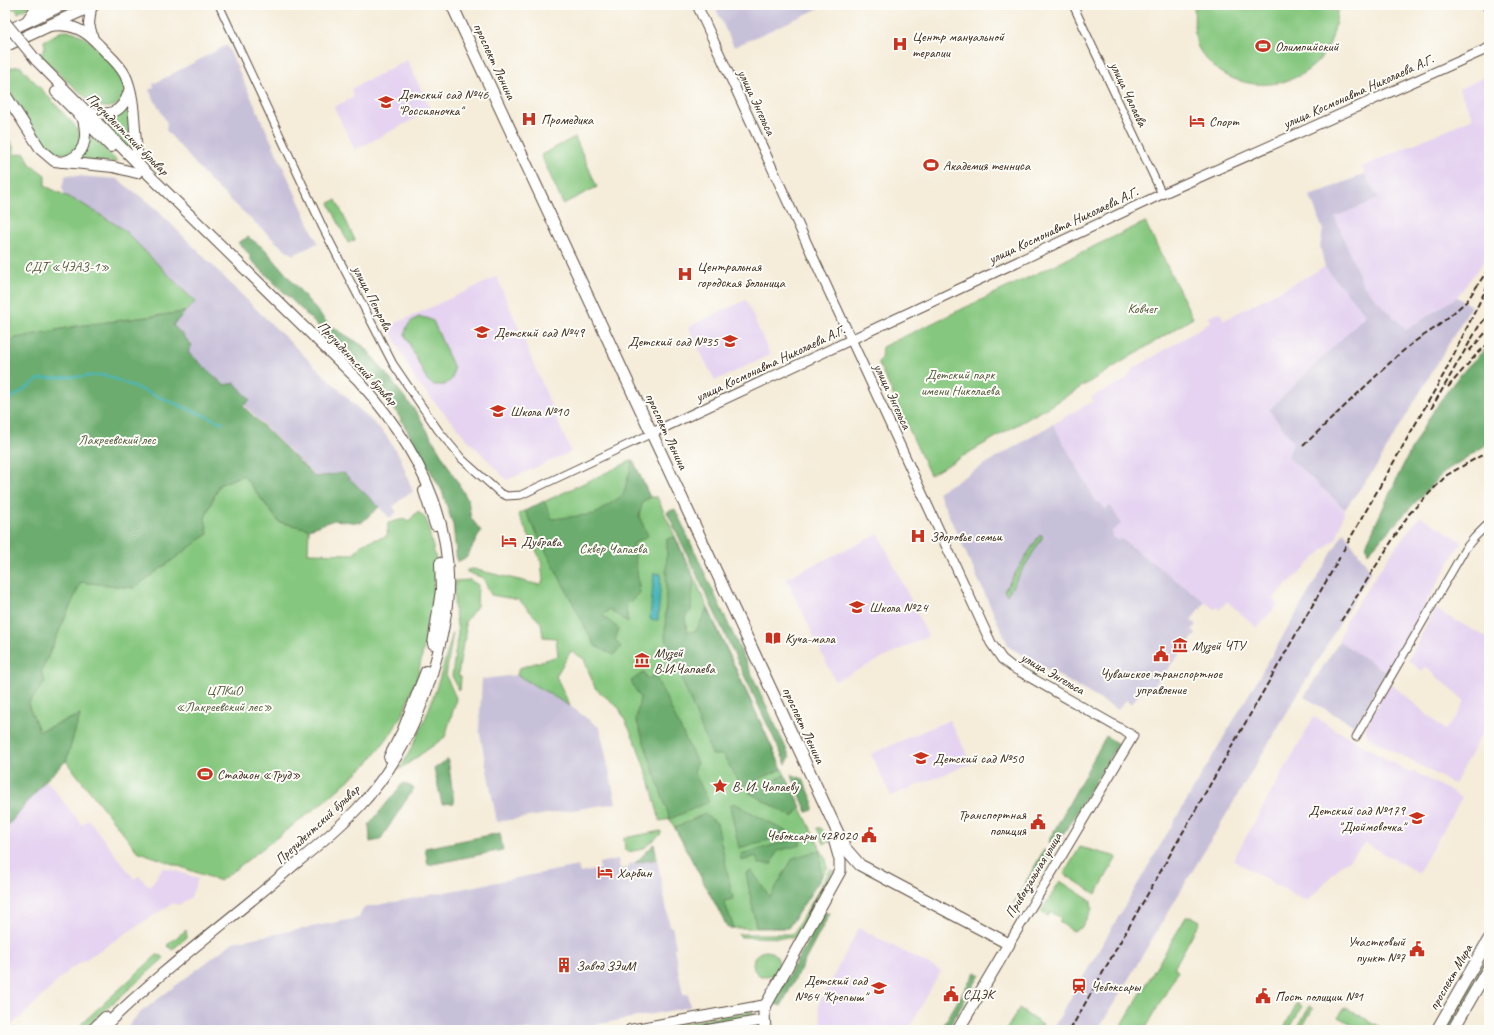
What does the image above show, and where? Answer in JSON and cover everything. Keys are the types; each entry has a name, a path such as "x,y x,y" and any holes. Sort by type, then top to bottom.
{"main road":[{"path":"26,22 38,5"},
{"path":"5,32 62,5"},
{"name":"проспект Ленина","path":"446,5 842,842 860,866 1009,944"},
{"name":"проспект Ленина","path":"452,5 834,840 840,860 840,871"},
{"path":"5,46 92,6"},
{"path":"92,6 89,24 93,39"},
{"name":"Президентский бульвар","path":"5,22 33,62"},
{"path":"5,94 40,150 47,157 59,162 138,169 129,90 124,73 93,39 81,30 69,25 48,26"},
{"name":"Президентский бульвар","path":"5,32 85,116 350,380 366,398 384,421 409,460 424,493 438,536 441,590 435,638 420,689 402,732 377,775 355,802 328,827 250,899 152,982 101,1030"},
{"path":"59,162 69,160 82,150 86,141 85,116 109,114 116,111 126,100 129,90"},
{"path":"708,1030 764,1025 766,1005 840,871 849,865 860,866"},
{"name":"Президентский бульвар","path":"92,1030 146,979 250,899"},
{"name":"проспект Мира","path":"1437,1030 1489,939"},
{"name":"Привокзальная улица","path":"958,1030 1009,944"},
{"name":"проспект Мира","path":"1453,1030 1489,967"},
{"path":"630,1030 766,1005"}],"street":[{"name":"улица Петрова","path":"219,5 324,228 389,358 411,393 438,430 462,459 486,482 507,496 521,495 586,464"},
{"name":"улица Энгельса","path":"697,5 991,643 997,653 1012,667 1133,736"},
{"name":"улица Чапаева","path":"1073,5 1162,194"},
{"path":"1486,5 1489,12"},
{"name":"улица Космонавта Николаева А.Г.","path":"586,464 852,341 1162,194 1489,48"},
{"path":"1356,737 1465,549 1489,523"},
{"name":"Привокзальная улица","path":"1009,944 1133,736"}],"shaded area":[{"path":"714,5 826,5 734,47"},
{"path":"227,45 318,243 293,255 277,243 211,182 166,130 167,123 149,90 154,87 153,84"},
{"name":"Детский сад №46 \"Россияночка\"","path":"407,60 431,110 355,150 334,107 354,97 351,89"},
{"path":"1489,75 1489,254 1457,297 1406,330 1363,285 1335,217 1379,199 1362,167 1473,118 1459,89"},
{"path":"1365,174 1379,199 1335,217 1363,285 1406,330 1457,297 1471,306 1376,467 1345,509 1288,457 1293,442 1269,410 1366,315 1325,267 1320,247 1323,230 1310,196"},
{"path":"66,175 117,179 151,204 257,310 385,434 400,457 413,492 403,497 393,507 397,512 390,518 344,473 316,477 224,385 188,352 192,345 173,325 195,302 123,229 65,195 62,187"},
{"path":"1325,267 1367,315 1269,410 1293,442 1288,457 1345,509 1337,537 1272,599 1278,604 1257,628 1227,601 1220,609 1217,606 1214,609 1120,538 1118,541 1114,538 1111,532 1120,523 1111,506 1105,509 1097,503 1053,424 1093,401 1091,397 1124,381 1133,369 1211,322 1209,317 1220,312 1224,320"},
{"name":"Школа №10","path":"497,277 571,452 507,480 466,438 416,381 388,327"},
{"name":"Детский сад №35","path":"746,300 770,355 715,381 688,327"},
{"path":"1053,424 1097,503 1099,502 1105,509 1111,506 1121,524 1111,532 1114,538 1118,540 1120,538 1205,602 1191,620 1197,625 1192,630 1196,634 1152,688 1149,685 1131,704 1126,700 1118,710 1009,647 938,492"},
{"path":"1420,516 1462,541 1386,672 1339,641 1345,622 1389,556"},
{"path":"1344,532 1371,571 1098,1030 1052,1030"},
{"name":"Школа №24","path":"879,534 928,636 835,681 786,578"},
{"path":"1435,609 1489,639 1489,720 1454,784 1368,737 1365,728 1390,683 1445,730 1455,719 1465,701 1426,667 1422,671 1408,660"},
{"path":"1339,641 1386,672 1355,726 1304,697"},
{"path":"517,675 570,706 600,728 616,803 497,822 479,729 482,679"},
{"path":"1314,717 1411,773 1413,771 1462,798 1418,873 1366,843 1348,861 1338,868 1307,902 1233,860"},
{"name":"Детский сад №50","path":"949,720 972,763 891,796 871,754"},
{"path":"46,780 82,825 88,819 134,879 139,876 150,887 163,867 198,878 191,897 179,905 173,903 69,970 21,1017 5,1030 5,829"},
{"path":"618,859 620,869 629,868 628,864 657,859 670,926 672,926 676,947 674,948 683,995 688,994 690,1007 568,1030 124,1030 141,1012 233,942 359,918 363,908 578,866 580,873 600,869 599,863"},
{"name":"Детский сад №64 \"Крепыш\"","path":"859,928 941,971 908,1030 823,1030 818,1005"}],"green space":[{"path":"5,5 32,5 18,13 15,8 6,12"},
{"name":"Олимпийский","path":"1194,5 1338,5 1331,41 1320,59 1297,77 1283,82 1253,84 1239,81 1225,75 1213,66 1200,51 1196,40"},
{"path":"62,31 74,32 81,35 96,46 111,61 117,69 124,84 124,97 121,102 111,107 93,104 39,56 45,49 44,41"},
{"path":"5,60 9,68 20,66 77,128 81,137 80,146 71,152 62,154 49,149 45,145 5,85"},
{"path":"129,103 131,152 99,118 116,115"},
{"name":"СДТ «ЧЭАЗ-1»","path":"5,132 14,148 15,155 25,153 30,164 45,175 45,186 81,203 123,229 195,302 185,312 77,326 16,338 5,343"},
{"path":"90,134 118,162 78,161 88,147"},
{"path":"575,137 597,187 563,204 541,155"},
{"path":"336,200 355,240 348,243 329,203"},
{"name":"Детский парк имени Николаева","path":"1145,222 1193,318 1057,402 930,475 878,362 881,359 882,347"},
{"path":"248,237 265,249 329,325 365,347 417,413 468,500 471,518 481,531 467,557 457,562 453,525 442,491 396,411 363,370 250,259 250,255 238,243"},
{"name":"Лакреевский лес","path":"185,312 173,325 192,345 188,352 224,385 235,383 250,400 243,406 315,477 344,473 379,507 361,523 334,520 309,529 279,522 243,475 219,485 205,518 208,534 134,588 81,582 41,672 45,682 28,704 39,731 80,715 66,761 46,780 5,829 5,343 16,338 77,326"},
{"path":"419,317 427,318 433,321 454,368 452,379 445,385 433,385 427,380 405,335 409,324"},
{"path":"1489,346 1489,443 1444,472 1368,553 1366,545 1403,465 1432,413 1449,389"},
{"name":"Сквер Чапаева","path":"633,460 650,497 657,497 782,769 826,860 828,867 788,928 728,928 670,819 660,821 650,783 636,743 619,708 595,688 584,659 571,651 556,676 570,706 517,675 519,668 558,656 556,638 543,637 541,623 519,600 491,595 483,578 467,572 467,570 473,569 540,585 543,581 541,560 518,514"},
{"path":"633,460 650,498 643,501 639,516 648,536 633,544 640,593 626,606 628,623 609,609 603,616 619,629 615,640 621,647 614,655 595,646 525,511 544,501 552,519 595,514 623,495"},
{"name":"ЦПКиО «Лакреевский лес»","path":"243,475 279,522 309,529 308,553 354,554 363,543 387,536 388,523 404,519 408,522 418,511 426,519 436,560 431,614 418,675 403,713 392,732 369,762 325,801 220,881 137,851 66,761 80,715 39,731 28,704 45,682 41,672 81,582 134,588 205,518 219,485"},
{"path":"675,509 790,757 786,764 667,512"},
{"path":"1042,535 1042,538 1007,595 1004,591 1039,536"},
{"path":"675,537 694,578 691,611 685,617 687,632 696,631 707,608 782,769 742,787 723,755 712,755 665,637 667,539"},
{"path":"470,580 478,585 477,606 465,622 466,639 463,643 458,675 461,677 459,690 452,676 458,632 454,605 455,581"},
{"path":"453,632 446,676 456,698 445,737 399,770 425,720"},
{"path":"644,672 647,679 655,675 697,763 694,772 709,802 670,819 636,719 640,698 631,681"},
{"path":"1106,736 1118,744 1056,846 1048,842"},
{"path":"448,759 454,803 442,804 434,769"},
{"path":"791,774 803,779 813,801 813,810 807,812"},
{"path":"785,775 801,807 793,817 748,792"},
{"path":"403,783 414,788 380,840 370,842 369,825"},
{"path":"734,803 791,834 739,848 730,806"},
{"path":"704,814 717,823 733,899 724,901 734,928 728,928 675,828"},
{"path":"817,828 821,828 831,841 824,844"},
{"path":"661,831 661,834 643,849 628,852 625,850 624,838"},
{"path":"500,833 503,850 428,865 425,848"},
{"path":"799,838 801,845 777,851 772,864 759,864 756,856 742,861 741,854"},
{"path":"654,844 657,859 635,863"},
{"path":"1080,847 1117,857 1096,894 1064,874"},
{"path":"820,850 821,878 788,928 756,927 746,873 752,871 770,897 793,858"},
{"path":"1044,850 1051,854 1021,906 1014,903"},
{"path":"831,869 834,871 795,938 740,937 738,934 793,934"},
{"path":"1060,881 1091,901 1092,909 1081,928 1073,931 1059,922 1061,918 1051,912 1048,916 1041,912"},
{"path":"824,913 830,913 781,1006 773,1003"},
{"path":"1191,916 1200,921 1174,968 1178,971 1145,1030 1119,1030 1186,917"},
{"path":"186,930 187,937 172,950 167,945"},
{"path":"766,951 775,955 779,964 775,973 766,977 757,973 753,964 757,955"},
{"path":"1489,953 1489,959 1448,1030 1445,1030"},
{"path":"157,955 164,958 85,1028 81,1024"},
{"path":"975,972 980,975 949,1027 944,1024"},
{"path":"1297,1003 1302,1006 1289,1030 1283,1030"},
{"path":"1310,1006 1313,1008 1301,1030 1296,1030"},
{"path":"1347,1008 1385,1030 1362,1030 1339,1017 1343,1009"},
{"path":"1019,1009 1043,1025 1039,1030 1006,1030"},
{"path":"753,1011 753,1019 696,1030 648,1030"}],"water":[{"path":"654,573 661,574 658,620 650,619"}],"waterway":[{"path":"5,403 39,379 105,375 223,423"}],"railway":[{"path":"1303,446 1397,356 1414,342 1438,326 1467,301 1489,268"},
{"path":"1343,551 1444,374 1489,283"},
{"path":"1431,409 1479,326 1489,314"},
{"path":"1469,351 1489,329"},
{"path":"1448,387 1476,355 1489,343"},
{"path":"1341,621 1409,514 1447,475 1489,451"},
{"path":"1070,1030 1340,557"}],"place":[{"name":"Центр мануальной терапии","path":"900,44"},
{"name":"Олимпийский","path":"1263,46"},
{"name":"Детский сад №46 \"Россияночка\"","path":"386,102"},
{"name":"Промедика","path":"529,119"},
{"name":"Спорт","path":"1197,121"},
{"name":"Академия тенниса","path":"931,165"},
{"name":"Центральная городская больница","path":"685,274"},
{"name":"Детский сад №49","path":"482,332"},
{"name":"Детский сад №35","path":"730,341"},
{"name":"Школа №10","path":"498,411"},
{"name":"Здоровье семьи","path":"918,536"},
{"name":"Дубрава","path":"509,541"},
{"name":"Школа №24","path":"857,607"},
{"name":"Куча-мала","path":"773,638"},
{"name":"Музей ЧТУ","path":"1180,645"},
{"name":"Чувашское транспортное управление","path":"1161,654"},
{"name":"Музей В.И.Чапаева","path":"642,660"},
{"name":"Детский сад №50","path":"921,758"},
{"name":"Стадион «Труд»","path":"205,774"},
{"name":"В. И. Чапаеву","path":"720,786"},
{"name":"Детский сад №179 \"Дюймовочка\"","path":"1417,818"},
{"name":"Транспортная полиция","path":"1038,822"},
{"name":"Чебоксары 428020","path":"869,835"},
{"name":"Харбин","path":"605,872"},
{"name":"Участковый пункт №7","path":"1417,949"},
{"name":"Завод ЗЭиМ","path":"564,965"},
{"name":"Чебоксары","path":"1079,986"},
{"name":"Детский сад №64 \"Крепыш\"","path":"879,988"},
{"name":"СДЭК","path":"951,994"},
{"name":"Пост полиции №1","path":"1263,996"}],"park label":[{"name":"Ковчег","path":"1142,308"}]}
